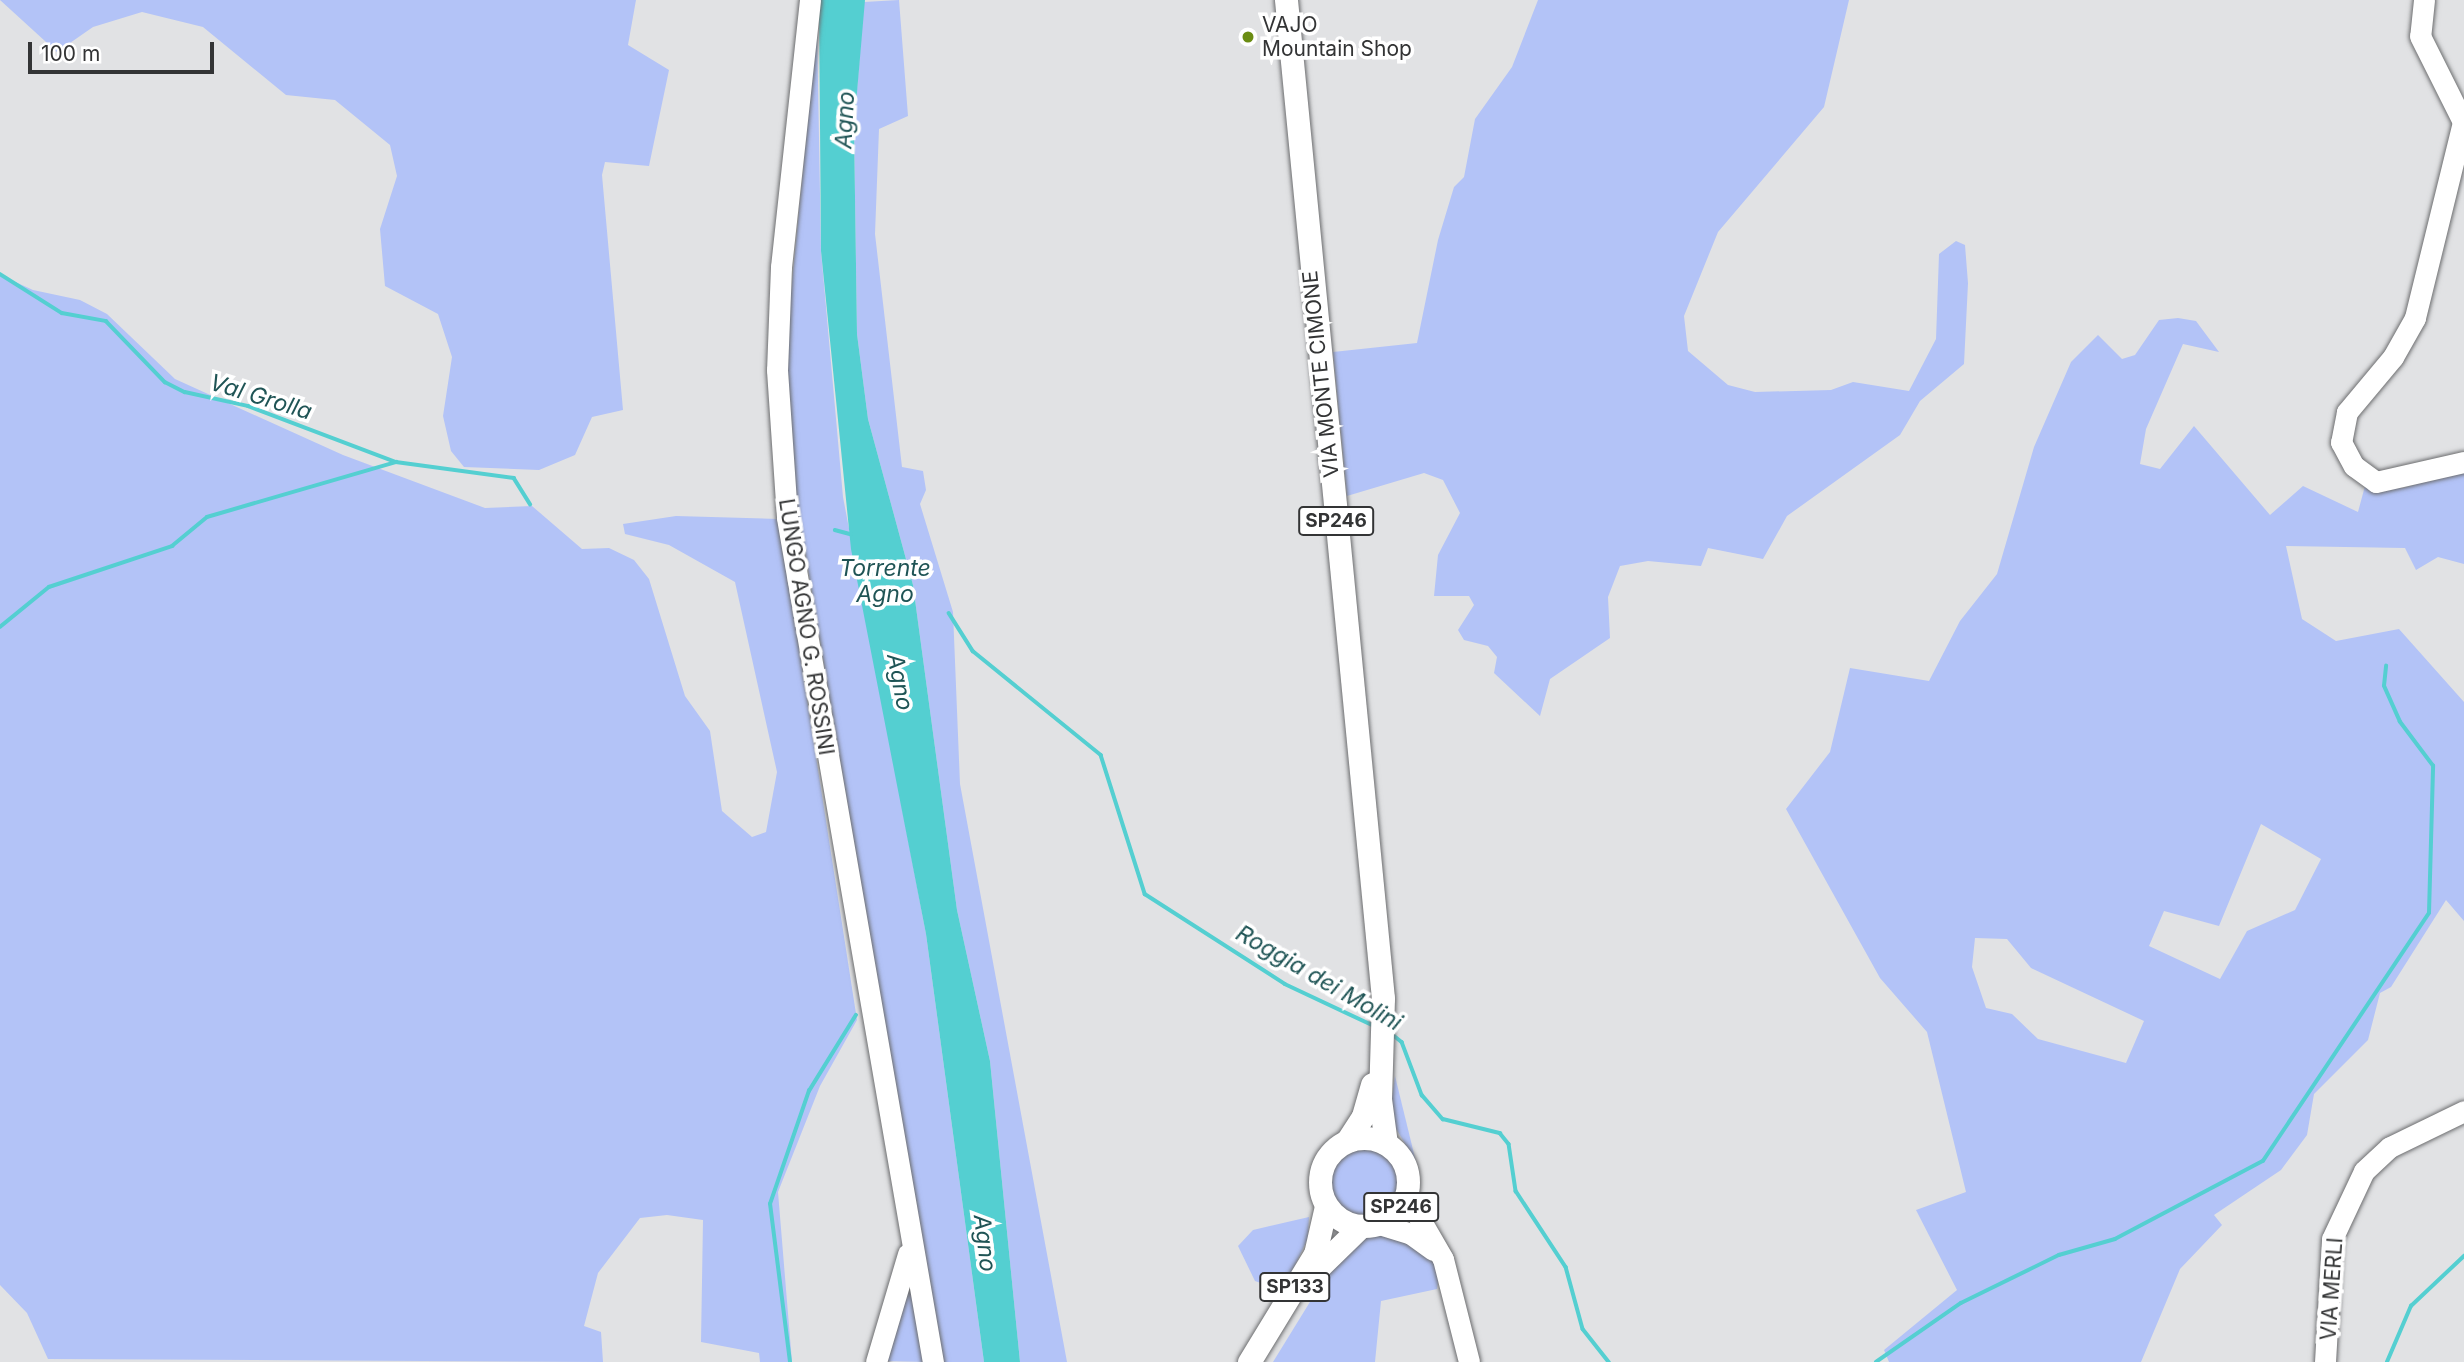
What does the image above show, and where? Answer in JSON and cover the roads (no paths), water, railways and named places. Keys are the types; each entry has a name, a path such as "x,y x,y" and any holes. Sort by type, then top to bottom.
{"main road":[{"name":"LUNGO AGNO G. ROSSINI","path":"810,0 781,267 779,427 787,518 910,1248 933,1362"},
{"name":"VIA MONTE CIMONE","path":"1286,0 1384,1042 1380,1119 1386,1144"},
{"path":"2424,0 2420,36 2463,122 2415,318 2393,357 2347,412 2341,442 2354,466 2376,482 2464,462"},
{"name":"VIA MONTE CIMONE","path":"1347,1141 1367,1107 1384,1042"},
{"name":"VIA MERLI","path":"2325,1362 2332,1239 2364,1171 2390,1147 2464,1111"},
{"path":"1347,1141 1386,1144"},
{"name":"SP246","path":"1347,1141 1321,1169 1326,1206 1370,1225 1406,1195 1406,1169 1386,1144"},
{"path":"1406,1195 1443,1259 1469,1362"},
{"name":"SP133","path":"1249,1362 1315,1254 1326,1206"},
{"path":"1370,1225 1411,1234 1443,1259"},
{"name":"SP133","path":"1263,1362 1323,1258 1370,1225"},
{"name":"LUNGO AGNO G. ROSSINI","path":"876,1362 910,1248"}],"water":[{"name":"Torrente Agno","path":"819,0 865,0 854,127 857,334 868,419 913,585 957,910 990,1061 1020,1362 984,1362 926,934 851,549 821,251"}],"waterway":[{"name":"Val Grolla","path":"0,274 62,313 106,321 165,382 185,392 248,406 396,462 514,478 530,504"},
{"path":"0,627 49,587 172,546 207,517 396,462"},
{"name":"Val Grolla","path":"835,530 850,534"},
{"name":"Roggia dei Molini","path":"949,613 973,651 1101,755 1145,894 1285,984 1372,1025"},
{"path":"1876,1362 1961,1303 2059,1255 2115,1239 2263,1161 2429,913 2433,766 2400,722 2384,686 2386,666"},
{"path":"790,1362 770,1204 809,1091 856,1015"},
{"name":"Roggia dei Molini","path":"1392,1034 1402,1042 1422,1095 1443,1119 1500,1133 1509,1144 1516,1191 1566,1267 1583,1329 1609,1362"},
{"path":"2387,1362 2411,1306 2464,1256"}],"place":[{"name":"VAJO Mountain Shop","path":"1248,37"}],"water label":[{"name":"Agno","path":"845,120"},
{"name":"Agno","path":"900,682"},
{"name":"Agno","path":"985,1243"}]}
